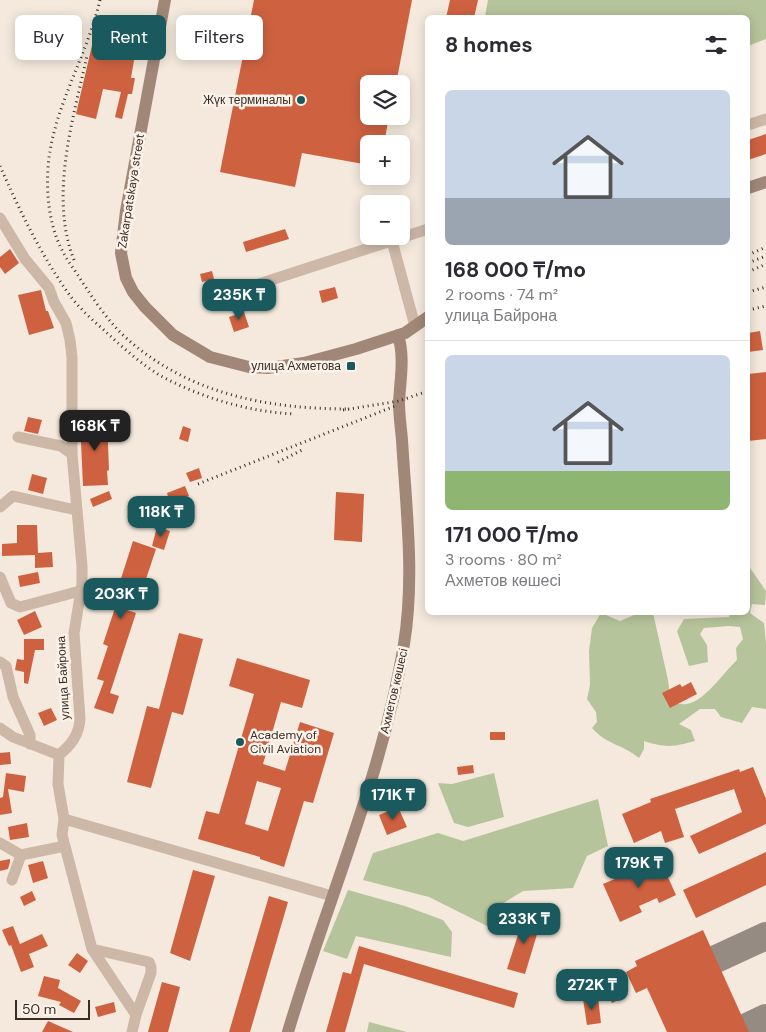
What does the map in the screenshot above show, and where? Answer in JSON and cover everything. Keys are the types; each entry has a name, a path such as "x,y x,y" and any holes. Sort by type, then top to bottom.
{"street":[{"name":"Zakarpatskaya street","path":"165,0 122,230 122,266 133,292 158,321 173,335 193,348 210,357 249,367 268,368 304,363 356,349 405,333 425,319"},
{"path":"750,124 766,118"},
{"path":"750,187 766,182"},
{"name":"улица Байрона","path":"0,218 25,259 48,288 66,323 72,357 72,454 82,566 74,633 79,729 70,745 59,755"},
{"path":"410,235 425,230"},
{"path":"236,291 380,245"},
{"path":"393,245 415,326"},
{"name":"Ахметов көшесі","path":"288,1032 304,975 360,816 392,707 404,643 409,545 399,405 402,354 398,335"},
{"path":"18,436 61,446 72,454"},
{"path":"0,507 13,496 76,510"},
{"path":"0,577 11,602 20,607 80,591"},
{"path":"0,662 6,666 13,697 30,735 30,744"},
{"path":"0,728 12,737 59,755 58,784 64,819 62,835 92,949 136,1016"},
{"path":"64,819 332,896"},
{"path":"0,843 20,855 65,846"},
{"path":"12,880 20,855"},
{"path":"92,949 149,962 151,973 132,1032"}],"green space":[{"path":"488,0 766,0 766,39 750,45 750,15 485,15"},
{"path":"750,568 766,591 765,605 752,604 750,613"},
{"path":"750,613 764,623 766,644 766,709 752,707 742,723 721,717 715,709 700,709 679,724 691,730 695,741 669,746 644,741 644,749 639,758 603,738 592,728 597,722 596,712 587,699 590,685 589,651 592,628 600,615 606,615 620,621 634,615 653,615 668,680 671,703 685,704 700,698 737,660 736,648 743,639 740,627 704,628 700,634 707,645 708,662 689,666 677,631 684,619 729,617 730,615 750,615"},
{"path":"494,773 504,817 468,827 454,823 438,783 452,784"},
{"path":"598,799 608,846 587,856 573,888 523,891 502,904 487,926 429,897 363,880 373,853 438,833 463,841"},
{"path":"348,890 405,906 443,920 452,932 451,957 356,936 347,959 323,951"},
{"path":"369,1022 407,1032 367,1032"}],"building":[{"name":"Жүк терминалы","path":"254,0 412,0 398,75 360,75 360,125 387,125 386,135 360,135 360,163 302,153 295,187 220,172 242,60 263,60 263,15 251,15"},
{"path":"450,0 478,0 475,15 447,15"},
{"path":"92,45 92,60 134,60 131,78 135,78 132,94 128,94 122,119 115,117 121,92 103,89 96,119 76,114"},
{"path":"766,134 766,154 750,159 750,139"},
{"path":"285,229 289,239 246,252 243,242"},
{"path":"10,249 19,263 5,274 0,267 0,257"},
{"path":"212,271 214,279 202,282 200,274"},
{"path":"335,287 338,298 322,303 319,291"},
{"path":"41,290 46,311 48,311 54,328 29,335 18,295"},
{"path":"243,309 249,327 234,332 229,317 235,315 234,312"},
{"path":"760,331 763,350 750,352 750,333"},
{"path":"766,372 766,439 750,441 750,374"},
{"path":"28,417 42,420 38,434 24,431"},
{"path":"107,419 108,485 83,486 80,420"},
{"path":"183,426 191,429 188,442 179,439"},
{"path":"199,468 202,478 190,482 186,473"},
{"path":"32,474 47,478 43,494 28,490"},
{"path":"185,486 189,496 170,503 167,493"},
{"path":"109,491 112,499 93,507 90,499"},
{"path":"336,492 364,494 362,542 334,540"},
{"path":"17,525 37,525 38,553 52,552 53,567 35,568 35,555 2,556 2,544 17,543"},
{"path":"157,527 170,531 164,550 152,546"},
{"path":"133,541 156,549 142,591 131,587 124,609 136,613 110,693 119,696 113,714 94,708 104,681 97,679 108,646 103,644 117,602 91,593 94,584 117,591"},
{"path":"38,572 40,583 20,587 18,576"},
{"path":"35,611 42,627 24,635 17,620"},
{"path":"179,633 203,639 183,715 172,712 151,788 127,782 147,706 159,709"},
{"path":"24,639 44,639 44,650 35,650 28,684 24,683 24,672 15,670 17,659 24,660"},
{"path":"237,658 310,680 302,708 281,702 263,764 285,771 300,722 334,733 313,803 304,801 284,867 260,859 260,857 198,839 206,811 219,814 254,694 229,686","holes":["257,781 281,788 268,831 245,824"]},
{"path":"691,682 697,694 670,708 662,693 680,684 682,687"},
{"path":"51,708 57,720 44,726 38,713"},
{"path":"490,732 505,732 505,740 490,740"},
{"path":"10,752 11,764 0,765 0,753"},
{"path":"473,765 474,773 458,775 457,767"},
{"path":"753,767 766,799 766,824 699,854 690,836 742,812 734,789 675,809 684,837 665,843 661,831 634,843 622,814 651,802 650,799 739,769 740,772"},
{"path":"6,773 26,776 24,792 8,789 12,813 0,815 0,798 3,797"},
{"path":"398,807 407,827 387,835 379,815"},
{"path":"27,823 29,837 10,840 8,827"},
{"path":"766,852 766,885 696,918 683,890"},
{"path":"658,855 676,895 659,903 657,898 639,906 642,912 620,922 603,884 643,867 641,863"},
{"path":"10,859 8,869 0,871 0,861"},
{"path":"43,861 48,878 33,883 28,865"},
{"path":"193,870 215,876 190,961 170,953"},
{"path":"32,891 36,900 24,906 20,897"},
{"path":"269,896 288,902 250,1032 229,1032"},
{"path":"524,916 541,921 525,974 507,969"},
{"path":"13,926 20,944 42,934 48,946 29,954 34,967 21,972 11,945 9,946 2,930"},
{"path":"703,930 749,1032 667,1032 647,988 636,993 626,972 637,966 635,961"},
{"path":"359,946 518,993 514,1008 364,964 345,1032 326,1032 343,972 351,974"},
{"path":"77,953 88,961 80,973 68,965"},
{"path":"608,971 622,998 612,1003 599,975"},
{"path":"44,976 60,980 58,988 81,1001 74,1013 59,1005 61,1002 38,996"},
{"path":"162,982 180,987 168,1032 148,1032"},
{"path":"598,997 601,1023 587,1025 583,999"},
{"path":"114,1002 116,1012 98,1017 95,1007"},
{"path":"48,1021 73,1032 42,1032"}],"taxiway":[{"path":"716,959 766,936"},
{"path":"747,1027 766,1018"}],"railway":[{"path":"100,0 95,19 60,112 48,163 50,213 56,237 65,256 96,302 118,330 149,356 175,372 202,385 259,401 289,406 350,409"},
{"path":"74,260 67,236 63,184 70,132 87,56"},
{"path":"0,166 30,230 66,290 89,317 132,355 161,376 209,397 243,407 295,414"},
{"path":"750,254 766,247"},
{"path":"750,262 766,256"},
{"path":"750,271 766,264"},
{"path":"750,291 766,287"},
{"path":"750,310 766,306"},
{"path":"343,410 399,401 425,392"},
{"path":"198,484 395,406"},
{"path":"278,462 302,450"}],"place":[{"name":"Жүк терминалы","path":"301,100"},
{"name":"улица Ахметова","path":"351,366"},
{"name":"Academy of Civil Aviation","path":"240,742"}]}
